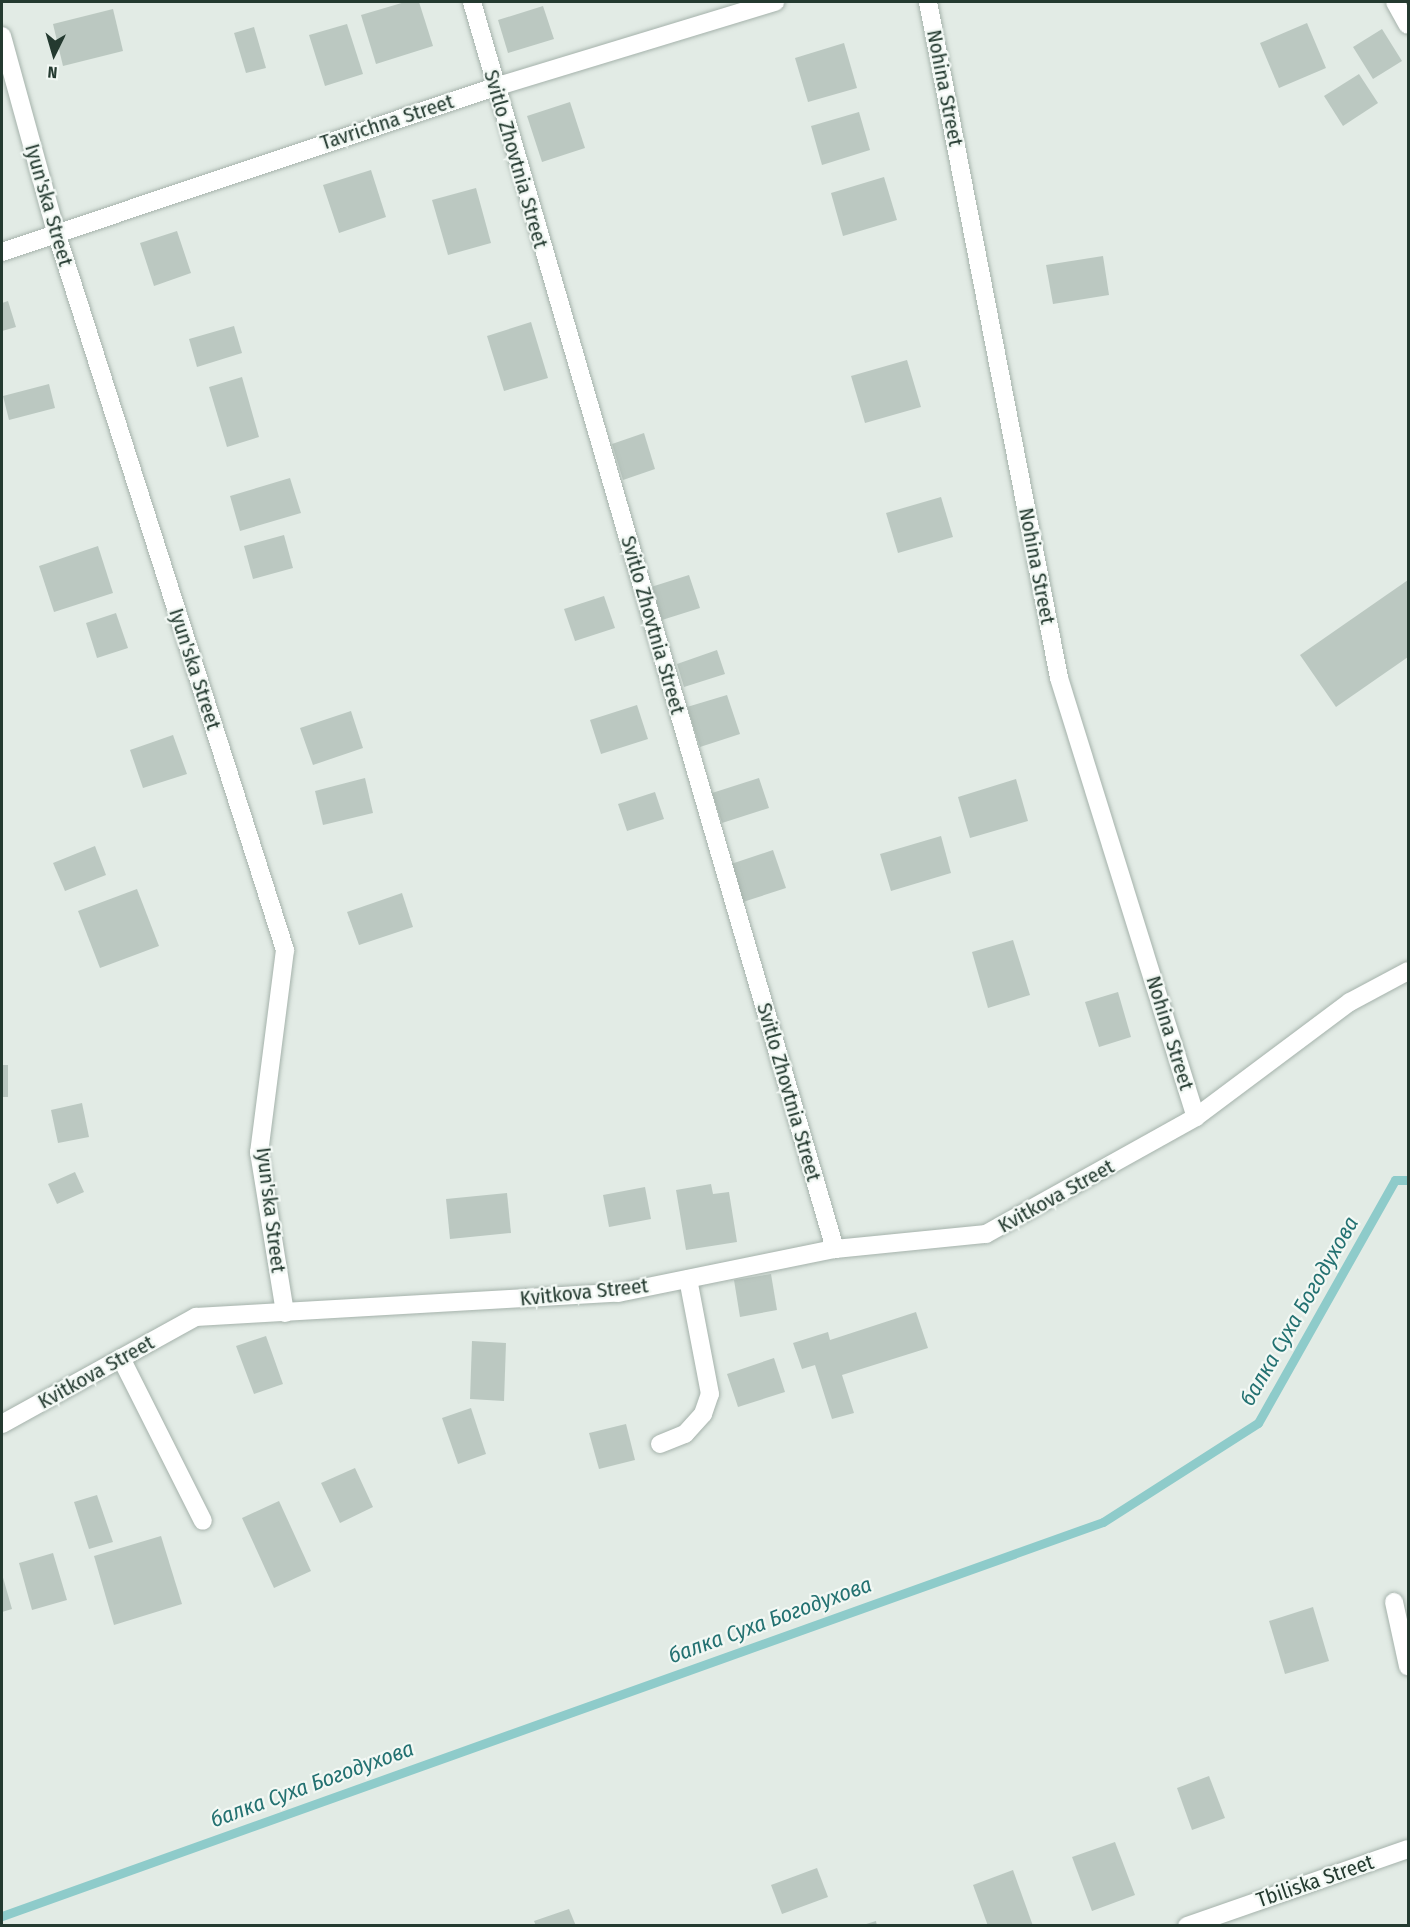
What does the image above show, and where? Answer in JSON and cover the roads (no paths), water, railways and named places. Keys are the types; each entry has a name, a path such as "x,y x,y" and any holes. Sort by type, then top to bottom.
{"street":[{"name":"Svitlo Zhovtnia Street","path":"472,2 835,1249"},
{"name":"Tavrichna Street","path":"2,252 56,232 495,87 775,2"},
{"name":"Nohina Street","path":"928,2 1059,678 1196,1117"},
{"path":"1395,2 1408,26"},
{"name":"Iyun'ska Street","path":"2,36 56,232 285,950 259,1152 285,1313"},
{"name":"Kvitkova Street","path":"2,1424 196,1317 618,1293 835,1249 986,1234 1196,1117 1350,1002 1408,971"},
{"path":"660,1444 685,1434 703,1414 710,1394 688,1279"},
{"path":"121,1358 203,1521"},
{"path":"1394,1602 1408,1666"},
{"name":"Tbiliska Street","path":"1187,1926 1408,1849"}],"waterway":[{"name":"балка Суха Богодухова","path":"2,1916 1103,1522 1258,1423 1395,1180 1408,1180"}]}
